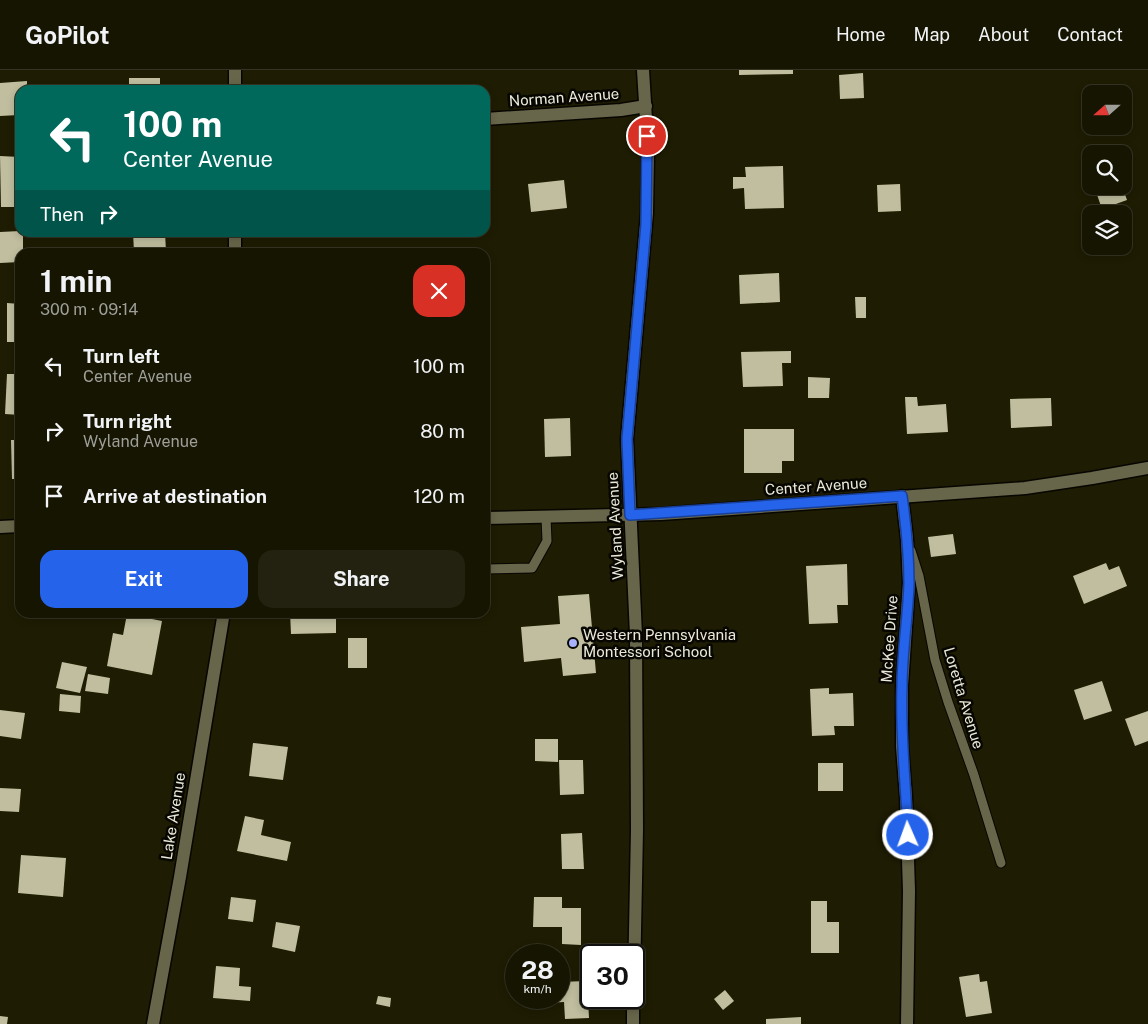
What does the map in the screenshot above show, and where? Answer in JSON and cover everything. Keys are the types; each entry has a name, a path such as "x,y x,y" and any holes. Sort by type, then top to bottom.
{"street":[{"path":"234,85 235,70"},
{"name":"Wyland Avenue","path":"635,944 637,830 636,635 627,439 647,213 648,152 643,70"},
{"name":"Norman Avenue","path":"490,119 621,110 646,106"},
{"name":"Center Avenue","path":"490,518 630,515 1025,488 1148,468"},
{"name":"McKee Drive","path":"902,496 908,539 909,583 902,685 902,746 906,797 909,891 907,1024"},
{"path":"0,527 15,526"},
{"name":"Lake Avenue","path":"153,1024 180,877 223,618"},
{"path":"633,1009 633,1024"}],"lane":[{"path":"490,569 532,568 547,541 546,517"},
{"name":"Loretta Avenue","path":"908,539 919,576 935,660 974,775 1001,863"}],"building":[{"path":"739,70 793,70 793,74 739,75"},
{"path":"863,73 864,98 840,99 839,75"},
{"path":"129,78 160,78 160,85 129,85"},
{"path":"27,81 27,85 15,85 15,115 0,116 0,83"},
{"path":"0,156 15,157 15,207 1,207"},
{"path":"783,166 784,208 745,209 744,188 733,189 733,177 746,177 745,167"},
{"path":"564,180 567,208 531,212 528,184"},
{"path":"900,184 901,211 878,212 877,185"},
{"path":"1097,195 1125,195 1127,200 1113,205 1101,205"},
{"path":"15,231 15,237 23,237 23,248 15,248 15,262 0,263 0,232"},
{"path":"133,237 165,237 166,248 134,248"},
{"path":"779,273 780,302 740,304 739,275"},
{"path":"855,297 866,297 866,318 856,318"},
{"path":"7,303 15,304 15,342 7,342"},
{"path":"791,351 791,363 782,363 783,386 743,387 741,352"},
{"path":"7,374 15,374 15,415 5,414"},
{"path":"808,377 830,378 829,398 808,398"},
{"path":"905,397 917,397 918,406 946,404 948,432 907,434"},
{"path":"1051,398 1052,426 1011,428 1010,399"},
{"path":"570,418 571,456 545,457 544,419"},
{"path":"744,429 794,429 794,461 782,461 782,473 744,473"},
{"path":"11,440 15,440 15,479 12,479"},
{"path":"953,534 956,554 931,557 928,537"},
{"path":"1106,563 1109,570 1119,566 1127,586 1084,604 1073,576"},
{"path":"847,564 848,605 837,605 838,623 809,624 806,566"},
{"path":"589,594 596,673 563,676 561,658 524,662 521,627 560,624 558,596"},
{"path":"126,618 147,618 162,621 152,675 107,666 113,633 123,635"},
{"path":"290,618 336,618 336,633 291,634"},
{"path":"348,638 367,638 367,668 348,668"},
{"path":"62,662 87,667 80,693 56,688"},
{"path":"88,674 110,678 108,694 85,691"},
{"path":"1102,681 1112,711 1084,720 1074,690"},
{"path":"829,688 829,694 853,693 854,726 834,726 835,735 812,736 810,689"},
{"path":"60,694 81,696 80,713 59,711"},
{"path":"0,710 25,713 21,739 0,736"},
{"path":"1148,711 1148,741 1135,746 1125,719"},
{"path":"535,739 558,739 558,762 535,761"},
{"path":"253,743 288,747 283,780 249,776"},
{"path":"559,760 583,760 584,794 560,795"},
{"path":"818,763 843,763 843,791 818,791"},
{"path":"0,788 21,789 19,812 0,811"},
{"path":"245,816 264,820 261,835 291,842 287,861 237,851"},
{"path":"582,833 584,869 562,869 561,834"},
{"path":"21,855 66,858 63,897 18,893"},
{"path":"231,897 256,900 253,922 228,919"},
{"path":"534,897 562,897 562,908 581,908 580,945 562,944 562,927 533,927"},
{"path":"811,901 827,901 827,922 839,922 839,953 811,953"},
{"path":"276,922 300,926 295,952 272,947"},
{"path":"216,966 240,968 239,986 251,987 250,1001 213,998"},
{"path":"979,974 980,982 987,981 992,1013 966,1017 959,977"},
{"path":"580,981 580,1009 589,1009 589,1018 565,1019 564,1009 570,1009 570,982"},
{"path":"725,990 734,1001 723,1010 714,999"},
{"path":"378,996 391,998 390,1007 376,1004"},
{"path":"0,1016 8,1017 7,1024 0,1024"},
{"path":"801,1017 801,1024 766,1024 766,1019"}],"place":[{"name":"Western Pennsylvania Montessori School","path":"573,643"}],"route":[{"path":"647,136 647,213 627,439 630,515 902,496 908,539 909,583 902,685 902,746 908,835"}]}
